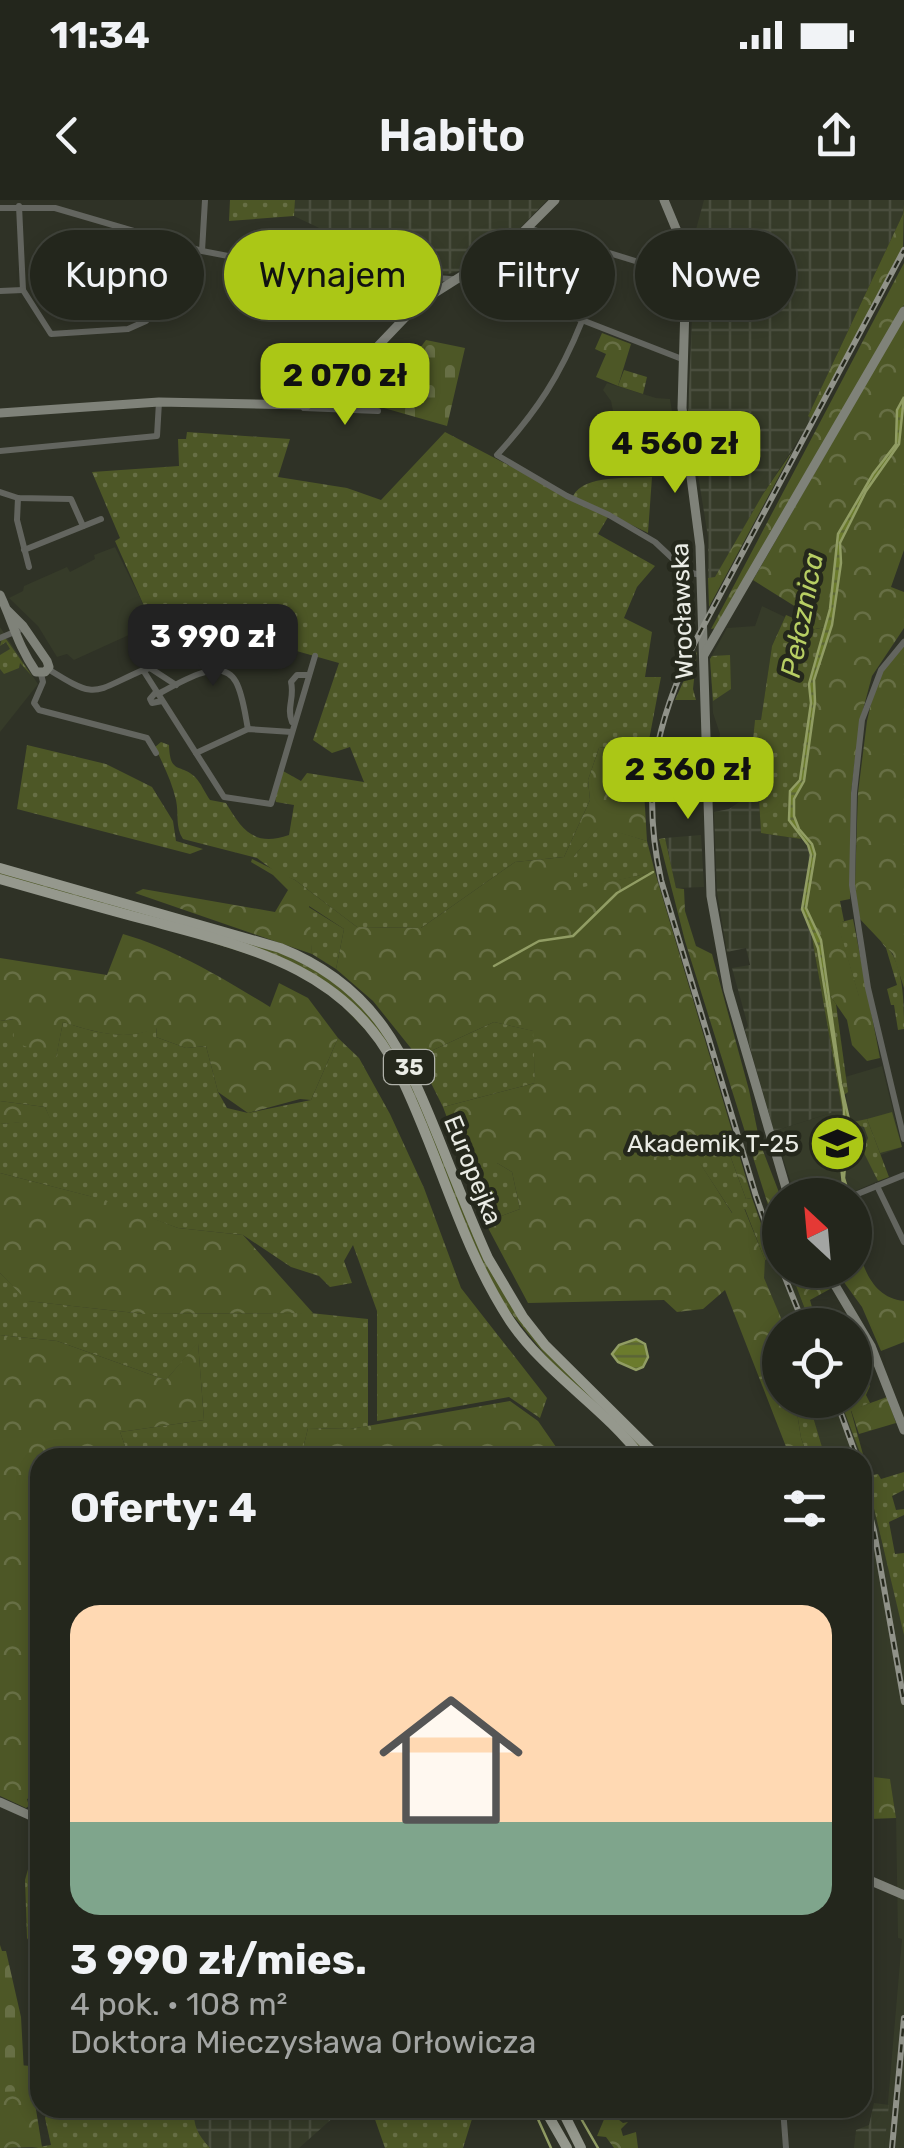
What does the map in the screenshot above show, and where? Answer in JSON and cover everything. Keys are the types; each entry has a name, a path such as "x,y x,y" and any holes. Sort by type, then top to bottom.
{"main road":[{"path":"0,412 159,402 298,408 333,389 418,303 509,246 555,200"},
{"name":"Wrocławska","path":"664,200 676,230"},
{"path":"704,655 904,311"},
{"name":"Wrocławska","path":"684,320 682,408 698,521 708,863 714,923 732,1006 783,1178"},
{"path":"0,596 19,630 15,640 44,675"},
{"path":"703,640 719,632"},
{"name":"Europejka","path":"0,868 256,940 310,962 348,987 375,1014 402,1052 488,1258 523,1317 649,1448"},
{"name":"Europejka","path":"0,880 256,952 305,973 353,1009 373,1031 399,1072 474,1261 511,1322 632,1448"},
{"path":"837,1288 872,1346 904,1430"},
{"path":"0,1802 30,1815"},
{"path":"872,1881 904,1895"},
{"path":"550,2118 567,2148"},
{"path":"566,2118 581,2148"}],"street":[{"path":"204,230 206,200"},
{"path":"19,206 23,290 51,334 128,330 146,322 123,268 123,228"},
{"path":"0,208 55,208 130,230"},
{"path":"528,228 635,261"},
{"path":"204,251 326,270 457,278 551,308 682,358"},
{"path":"0,291 23,290"},
{"path":"582,321 542,402 497,455 656,542 688,572 701,574"},
{"path":"0,451 157,436 159,402"},
{"path":"298,408 378,411"},
{"path":"0,492 18,498 71,499 82,526"},
{"path":"18,498 17,520 29,567"},
{"path":"24,550 101,519"},
{"path":"0,638 19,630"},
{"path":"904,642 881,670 862,720 854,793 852,885 873,1009 904,1139"},
{"path":"143,670 224,797 271,804 315,656"},
{"path":"156,753 147,738 38,710 34,703 44,675 87,692 150,668 176,685"},
{"path":"159,696 211,670 226,672 235,680 248,728"},
{"path":"292,728 291,682 297,675 309,676"},
{"path":"196,753 248,728 292,728"},
{"path":"872,1188 904,1175"},
{"path":"877,1186 904,1242"},
{"path":"784,2118 786,2148"}],"shaded area":[{"path":"295,200 547,200 518,230 461,230 461,270 448,274 441,273 441,230 323,230 294,216"},
{"path":"704,200 904,200 903,214 808,416 812,419 715,578 708,578 708,537 688,412 692,320 796,320 796,230 696,230"},
{"path":"607,383 670,399 677,442 621,452 611,401 603,390"},
{"path":"904,397 899,444 866,491 840,543 832,625 814,680 815,702 804,781 794,799 794,816 815,854 806,908 821,940 841,1084 855,1146 842,1178 841,1165 850,1145 818,948 802,909 811,855 789,820 790,791 800,780 811,703 809,684 830,609 838,534 873,474 896,444 897,410"},
{"path":"115,547 153,624 74,660 67,654 57,657 38,626 9,598 23,591 24,586 67,567 70,572 95,559 94,555"},
{"path":"762,606 785,617 772,646 761,721 755,721 751,760 716,761 720,734 713,713 710,659 727,628 755,626"},
{"path":"0,627 38,684 0,732"},
{"path":"687,739 699,739 699,784 674,785 674,761 686,760"},
{"path":"743,781 758,781 761,833 801,839 809,847 811,864 804,918 811,932 843,1114 839,1118 834,1112 774,1131 732,968 750,965 746,948 727,952 717,892 714,812 729,809 742,800"},
{"path":"701,835 704,887 676,888 665,838"},
{"path":"882,1066 902,1147 870,1159 878,1181 872,1184 872,1178 789,1178 774,1131 834,1112 848,1124 845,1077"},
{"path":"767,1288 797,1288 805,1308 776,1308"},
{"path":"636,1339 645,1344 648,1357 643,1367 636,1370 618,1362 612,1354 619,1345"},
{"path":"813,1418 847,1418 859,1448 822,1448"},
{"path":"872,1501 904,1631 904,2148 884,2148 902,1939 898,1938 896,1818 890,1780 872,1777"},
{"path":"874,2103 889,2105 884,2148 854,2148 856,2130 869,2125"},
{"path":"333,2118 299,2148 210,2148 197,2134 193,2120"}],"green space":[{"path":"230,200 295,200 294,216 229,221"},
{"path":"904,204 903,247 812,419 808,416 903,214"},
{"path":"904,263 904,305 717,628 711,629"},
{"path":"904,318 904,397 897,410 896,444 873,474 838,534 838,564 826,627 809,630 812,617 753,580"},
{"path":"602,333 631,344 618,386 596,377 606,354 595,349"},
{"path":"426,340 465,348 447,426 384,408 393,359 409,363"},
{"path":"624,370 647,377 643,394 618,386"},
{"path":"904,408 904,550 891,587 904,592 904,628 872,676 860,721 851,792 850,899 840,901 844,921 838,924 859,996 868,996 880,1058 867,1061 852,1045 847,1020 829,994 821,940 806,908 815,854 794,816 794,799 804,781 815,702 814,680 831,625 840,543 866,491 899,444 899,421"},
{"path":"187,432 290,439 278,477 347,488 381,500 445,432 608,517 598,534 655,566 637,587 624,618 652,632 645,677 661,677 649,740 599,748 588,780 590,800 564,857 515,862 421,928 357,927 295,880 257,858 183,839 174,793 155,747 161,742 169,745 174,765 195,777 210,800 226,803 250,834 267,839 289,835 294,805 275,799 283,771 301,781 307,773 364,782 350,747 332,753 313,740 339,663 293,650 166,642 158,637 115,541 120,538 92,472 179,466 178,439 186,439"},
{"path":"793,450 709,607 708,578 715,577"},
{"path":"652,477 648,533 573,496 597,481"},
{"path":"786,615 810,625 810,630 826,627 809,683 811,703 800,780 790,791 788,814 801,839 761,833 758,782 743,781 743,763 751,759 755,720 761,720 772,646"},
{"path":"904,638 904,988 893,954 858,917 855,884 858,793 867,721 877,678"},
{"path":"2,639 6,639 32,676 20,663 19,668 4,674 0,655 10,649 6,642 0,646"},
{"path":"697,651 693,689 696,700 675,700"},
{"path":"730,655 731,689 713,701 710,659"},
{"path":"687,739 686,761 674,761 674,785 658,785 663,741"},
{"path":"649,740 644,791 647,841 599,827 574,856 574,889 655,872 752,1198 746,1199 727,1147 713,1146 700,1163 732,1213 744,1208 762,1253 762,1288 768,1288 777,1308 762,1308 762,1385 725,1290 703,1309 677,1312 664,1300 528,1303 471,1187 493,1219 520,1209 512,1172 497,1163 464,1163 443,1107 535,1083 533,1031 494,1022 418,1057 373,1001 336,969 344,929 309,906 312,954 135,893 143,889 275,912 288,890 252,859 295,880 357,927 421,928 515,862 564,857 590,800 588,780 599,748"},
{"path":"27,745 106,764 152,787 173,821 176,841 203,849 190,854 17,809"},
{"path":"599,826 647,841 655,872 574,890 574,856"},
{"path":"665,838 676,888 684,889 685,911 696,946 712,954 760,1143 773,1178 762,1178 762,1186 685,941 659,839"},
{"path":"0,871 275,950 329,977 364,1007 403,1062 511,1306 646,1448 638,1448 550,1361 507,1308 485,1270 399,1065 312,974 0,876"},
{"path":"307,906 344,929 336,969 312,954"},
{"path":"853,919 868,996 859,997 837,923"},
{"path":"811,932 818,948 844,1107 844,1123 839,1118 843,1114"},
{"path":"123,934 180,956 270,1007 279,983 308,998 338,1038 311,1100 300,1099 248,1113 218,1092 206,1046 186,1048 156,1037 157,1028 121,1035 63,1022 56,1058 14,1042 13,1019 0,1021 0,958 107,975"},
{"path":"881,942 889,949 898,969 904,1029 898,1030 891,1005 887,989 897,985"},
{"path":"829,994 836,1004 848,1092 844,1095"},
{"path":"14,1019 56,1057 63,1022 122,1035 157,1027 156,1037 186,1048 206,1046 218,1092 227,1108 248,1113 311,1100 338,1038 359,1058 390,1114 424,1188 461,1288 547,1398 540,1418 509,1397 377,1421 377,1311 353,1245 344,1261 352,1283 330,1287 319,1276 291,1267 243,1235 178,1228 89,1196 0,1173 0,1124 50,1119 45,1107 0,1101 0,1021"},
{"path":"494,1022 534,1031 535,1083 443,1107 418,1057"},
{"path":"0,1101 45,1107 51,1120 0,1124"},
{"path":"892,1112 902,1147 880,1153 867,1119"},
{"path":"867,1119 889,1177 878,1181 863,1151 868,1138 864,1127 848,1123"},
{"path":"713,1145 727,1147 746,1199 752,1198 762,1226 762,1252 745,1209 733,1214 699,1162"},
{"path":"464,1163 497,1163 512,1172 520,1209 493,1219 471,1187"},
{"path":"0,1173 105,1200 178,1228 243,1235 313,1313 144,1314 27,1301 0,1273"},
{"path":"0,1273 28,1301 144,1314 310,1313 368,1319 368,1426 308,1428 303,1448 126,1448 120,1432 204,1420 198,1343 166,1380 57,1341 0,1335"},
{"path":"872,1282 884,1294 904,1301 904,1342 881,1351 872,1330 872,1308 862,1307 848,1288 872,1288"},
{"path":"797,1288 829,1288 810,1300 812,1308 805,1308"},
{"path":"0,1335 57,1341 166,1380 198,1342 204,1420 120,1432 126,1448 30,1448 29,1806 0,1796"},
{"path":"887,1397 896,1423 859,1434 854,1418 872,1418 872,1402"},
{"path":"510,1401 538,1421 557,1448 303,1448 308,1428 350,1429"},
{"path":"775,1418 798,1418 805,1448 786,1448"},
{"path":"798,1418 813,1418 822,1448 805,1448"},
{"path":"847,1418 853,1418 861,1448"},
{"path":"904,1472 904,1490 892,1496 896,1510 904,1509 904,1515 889,1522 895,1554 904,1553 904,1635 872,1500 872,1475 878,1474 881,1479"},
{"path":"872,1777 890,1779 896,1818 872,1819"},
{"path":"30,1862 30,1943 27,1938 25,1880"},
{"path":"0,1945 6,1951 21,2017 25,2091 0,2092"},
{"path":"0,2063 30,2066 30,2118 37,2118 42,2147 0,2148"},
{"path":"45,2118 194,2118 210,2148 32,2148 51,2145"},
{"path":"374,2118 472,2119 463,2148 385,2148"},
{"path":"605,2118 617,2118 628,2122 621,2129 623,2136 636,2132 638,2148 614,2148 606,2137 597,2136"}],"waterway":[{"path":"494,966 539,941 573,936 617,893 653,872"},
{"path":"538,2118 551,2148"},
{"path":"581,2118 598,2148"}],"railway":[{"path":"762,1213 661,880 652,815 656,757 670,700 696,640 904,250"},
{"path":"789,1288 797,1308"},
{"path":"843,1418 853,1448"},
{"path":"872,1523 904,1702"},
{"path":"892,2148 904,2018"}],"place":[{"name":"Akademik T-25","path":"838,1143"}],"water label":[{"name":"Pełcznica","path":"802,615"}]}
